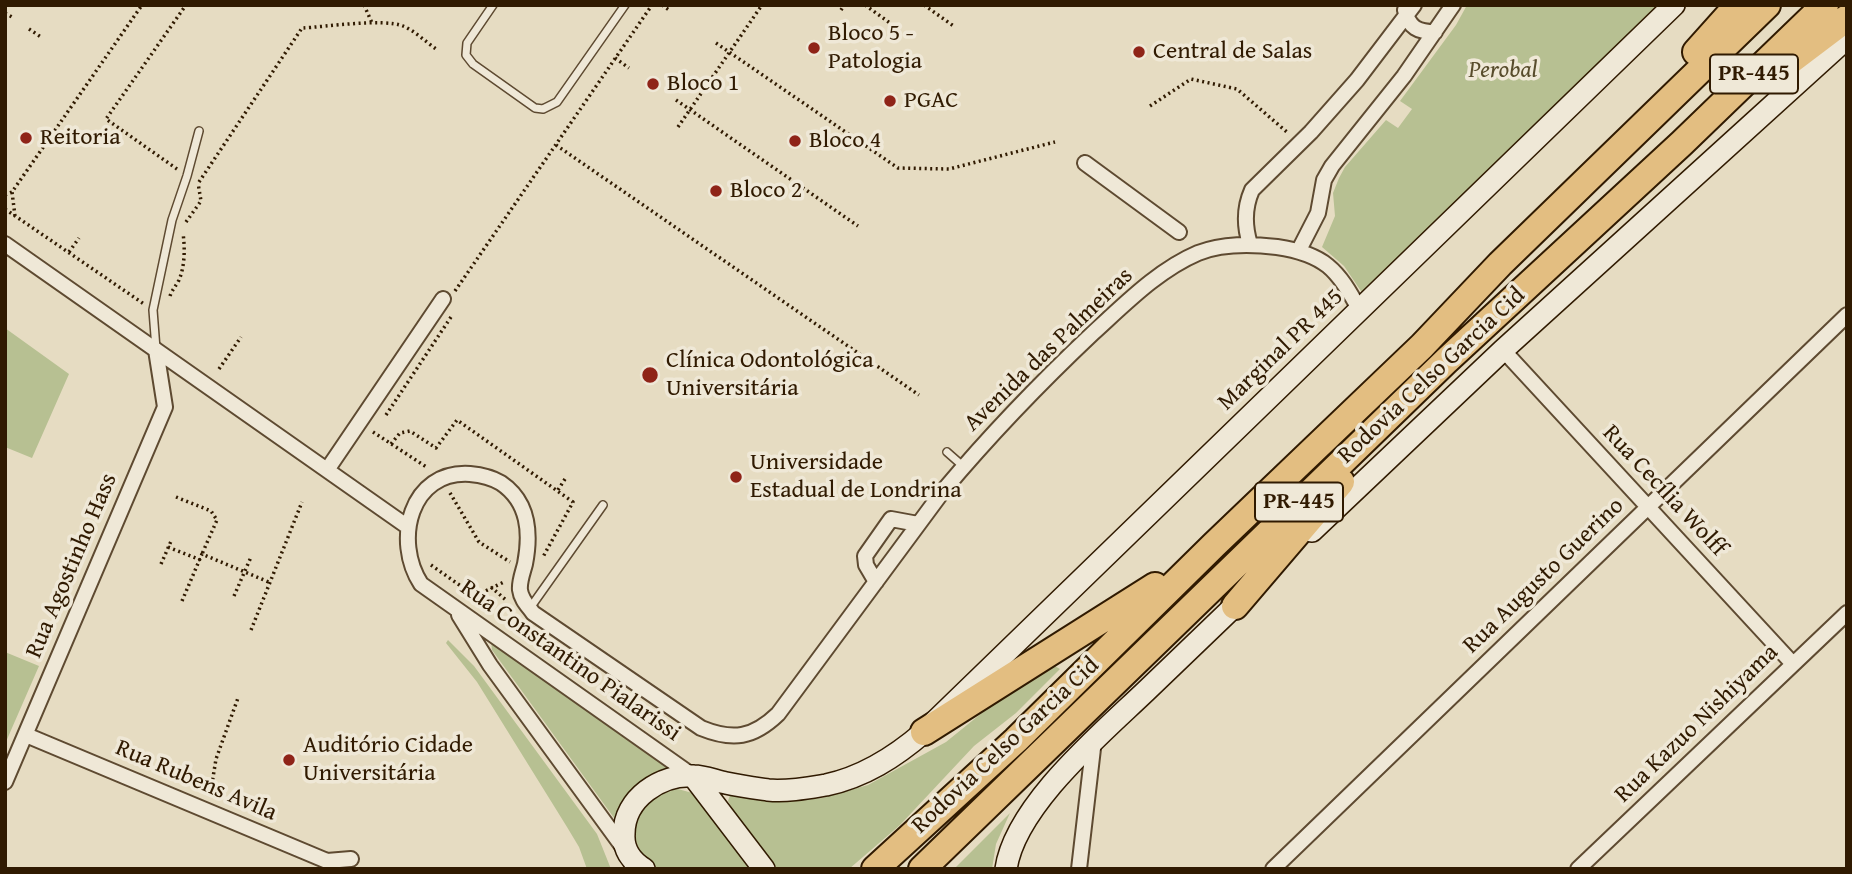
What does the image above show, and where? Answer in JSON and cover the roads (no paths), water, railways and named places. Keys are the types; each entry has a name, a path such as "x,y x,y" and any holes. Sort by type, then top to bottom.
{"highway":[{"path":"1500,264 1619,138 1738,5"},
{"name":"Rodovia Celso Garcia Cid","path":"875,869 1016,740 1422,346 1500,264 1767,5"},
{"name":"Rodovia Celso Garcia Cid","path":"922,869 1446,361 1682,143 1825,5"},
{"path":"1682,143 1847,18"},
{"path":"1235,606 1446,361"},
{"path":"924,733 1121,610 1214,545"}],"street":[{"path":"1360,311 1338,275 1325,263 1299,250 1318,213 1324,180 1332,166 1404,76 1453,5"},
{"name":"Marginal PR 445","path":"693,776 771,790 828,784 877,766 901,752 924,733 1674,5"},
{"path":"1408,9 1415,29 1435,32"},
{"path":"1250,244 1246,213 1252,190 1311,132 1357,80 1408,9"},
{"name":"PR-445","path":"1006,869 1012,846 1033,809 1094,740 1503,350 1847,38"},
{"path":"1085,163 1179,232"},
{"path":"5,244 408,527 421,494 448,475 483,475 499,481 512,491 524,509 528,544 519,588 521,596 530,608"},
{"name":"Avenida das Palmeiras","path":"530,608 701,728 740,736 753,733 778,714 918,524 1007,417 1137,293 1195,254 1207,250 1250,244 1299,250"},
{"path":"327,470 449,295"},
{"name":"Rua Augusto Guerino","path":"1273,869 1847,316"},
{"name":"Rua Agostinho Hass","path":"5,782 165,407 156,350"},
{"name":"Rua Cecília Wolff","path":"1503,350 1793,664"},
{"path":"876,582 866,565 865,556 891,519 918,524"},
{"name":"Rua Constantino Pialarissi","path":"408,527 408,553 421,583 693,776"},
{"path":"455,608 490,665 634,865"},
{"name":"Rua Kazuo Nishiyama","path":"1578,869 1847,613"},
{"name":"Rua Rubens Avila","path":"26,735 327,861 351,859"},
{"path":"1079,869 1094,740"},
{"path":"634,865 623,837 630,810 636,800 642,793 662,782 693,776 764,869"}],"lane":[{"path":"493,5 467,43 466,55 473,64 535,108 543,109 557,102 625,5"},
{"path":"156,350 153,310 172,220 199,131"},
{"path":"947,452 964,467"},
{"path":"530,608 603,505"}],"place":[{"name":"Bloco 5 - Patologia","path":"814,48"},
{"name":"Central de Salas","path":"1139,52"},
{"name":"Bloco 1","path":"653,84"},
{"name":"PGAC","path":"890,101"},
{"name":"Reitoria","path":"26,138"},
{"name":"Bloco 4","path":"795,141"},
{"name":"Bloco 2","path":"716,191"},
{"name":"Clínica Odontológica Universitária","path":"650,375"},
{"name":"Universidade Estadual de Londrina","path":"736,477"},
{"name":"Auditório Cidade Universitária","path":"289,760"}],"park label":[{"name":"Perobal","path":"1503,71"}]}
